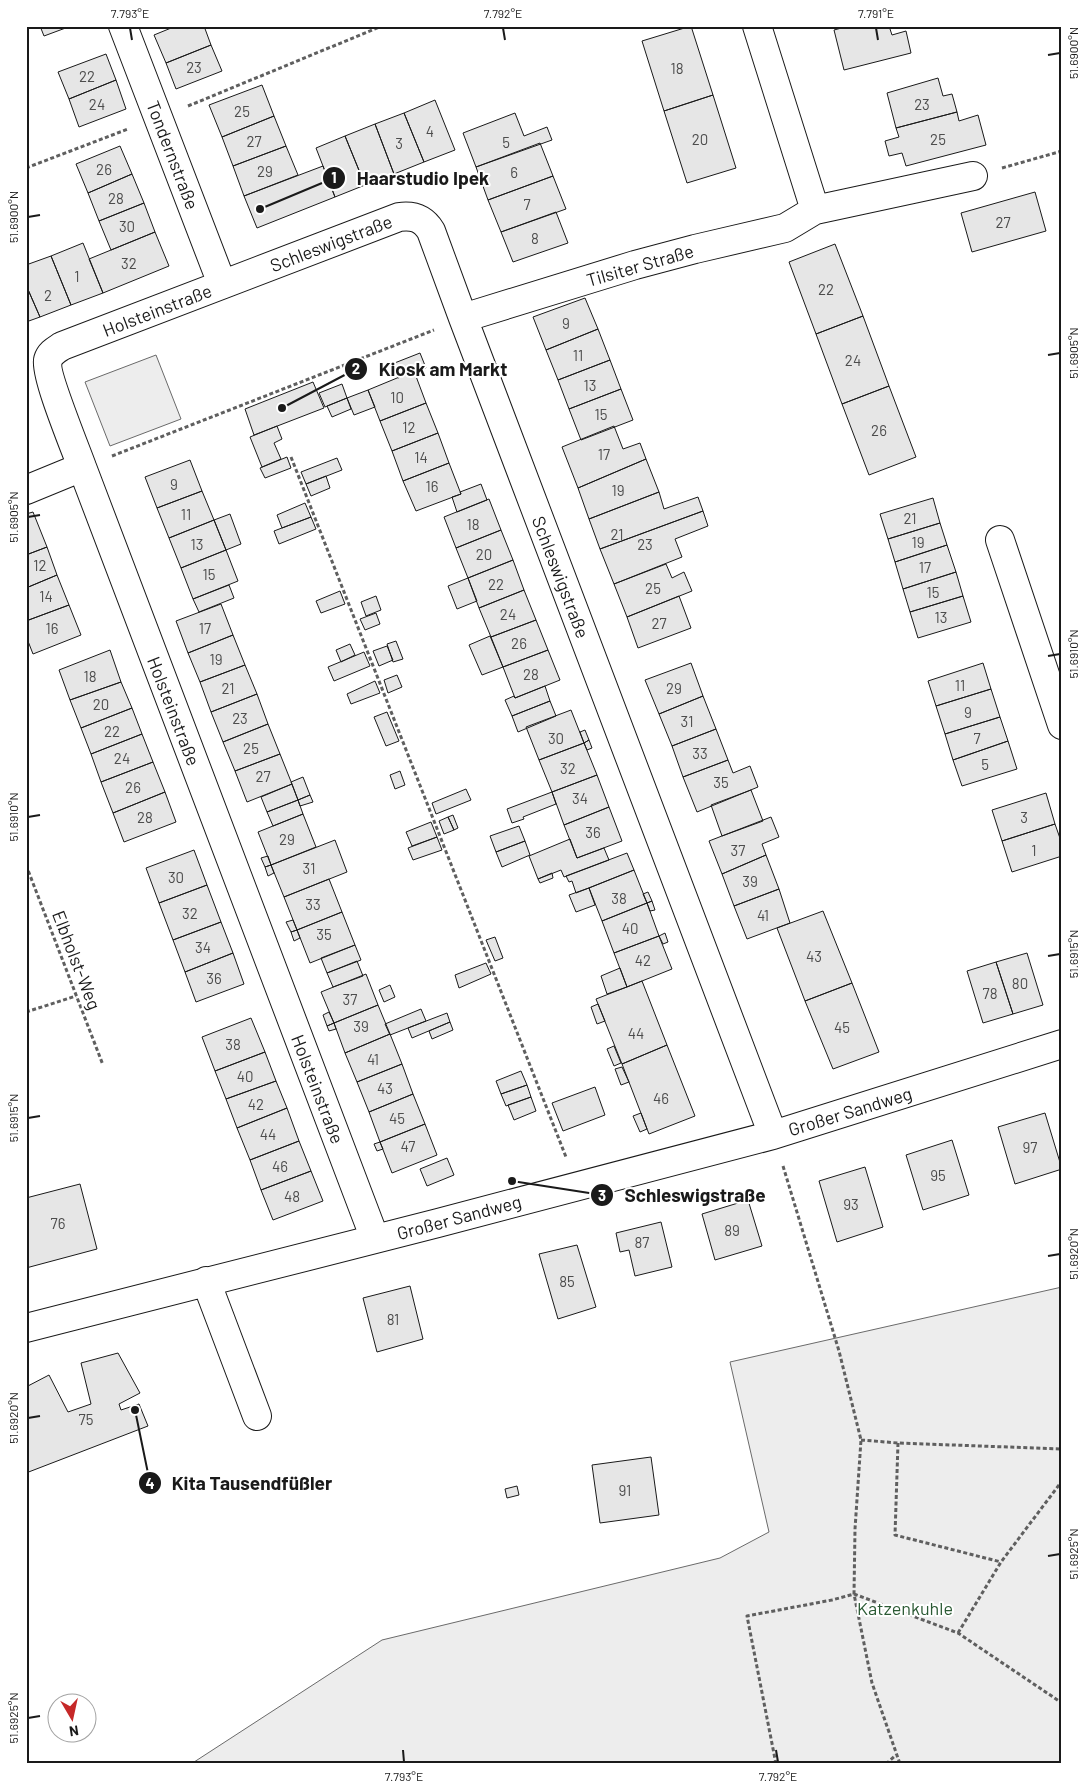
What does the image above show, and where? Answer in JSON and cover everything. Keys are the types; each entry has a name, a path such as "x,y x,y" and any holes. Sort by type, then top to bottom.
{"street":[{"name":"Tondernstraße","path":"123,26 222,284"},
{"path":"757,26 815,210"},
{"name":"Tilsiter Straße","path":"463,318 695,248 785,228 815,210 973,176"},
{"name":"Schleswigstraße","path":"222,284 398,217 408,216 426,223 431,231 773,1134"},
{"name":"Holsteinstraße","path":"222,284 62,346 50,355 48,364 50,378 82,468 375,1239"},
{"path":"26,490 82,468"},
{"path":"1000,540 1062,725"},
{"name":"Großer Sandweg","path":"26,1328 375,1239 773,1134 1062,1044"},
{"path":"206,1282 257,1416"}],"path":[{"path":"26,168 159,118 382,26"},
{"path":"973,176 1062,151"},
{"path":"82,468 463,318"},
{"path":"291,457 577,1186"},
{"name":"Elbholst-Weg","path":"26,865 103,1065"},
{"path":"26,1012 76,996"},
{"path":"773,1134 827,1309 861,1440 855,1529 854,1594 872,1684 900,1764"},
{"path":"861,1440 1062,1449"},
{"path":"898,1443 895,1535 1001,1562"},
{"path":"958,1633 1001,1562 1062,1481"},
{"path":"776,1764 747,1616 854,1594 958,1633 1062,1703"},
{"path":"886,1764 896,1755"}],"shaded area":[{"path":"156,355 181,419 110,446 85,382"},
{"name":"Katzenkuhle","path":"1062,1287 1062,1764 191,1764 382,1640 720,1558 769,1532 730,1362"}],"building":[{"path":"40,26 71,26 44,36"},
{"path":"176,26 204,26 211,45 166,63 154,35"},
{"path":"691,26 713,95 664,111 642,41"},
{"path":"849,26 889,26 892,35 906,31 911,53 844,70 834,30"},
{"path":"211,45 222,71 176,89 166,63"},
{"path":"106,54 116,80 69,99 58,72"},
{"path":"938,78 943,96 952,94 957,112 896,128 887,93"},
{"path":"116,80 126,109 79,127 69,99"},
{"path":"262,85 274,116 222,137 209,105"},
{"path":"713,95 736,168 687,183 664,111"},
{"path":"435,100 455,150 424,162 404,113"},
{"path":"957,112 959,121 978,115 986,145 906,166 902,153 889,156 885,141 899,137 896,128"},
{"path":"404,113 424,162 394,174 375,124"},
{"path":"515,113 524,136 547,127 552,140 476,167 463,133"},
{"path":"274,116 286,146 233,166 222,137"},
{"path":"375,124 394,174 365,185 345,136"},
{"path":"345,136 365,185 335,197 316,148"},
{"path":"540,143 553,176 488,200 476,167"},
{"path":"120,146 132,174 88,193 76,164"},
{"path":"286,146 298,175 244,196 233,166"},
{"path":"323,166 335,197 257,228 244,196"},
{"path":"132,174 144,203 99,221 88,193"},
{"path":"553,176 566,209 501,232 488,200"},
{"path":"1035,192 1046,231 972,252 961,213"},
{"path":"144,203 155,232 111,250 99,221"},
{"path":"556,212 568,243 513,262 501,232"},
{"path":"155,232 169,266 103,293 89,259"},
{"path":"83,243 103,293 71,305 51,256"},
{"path":"835,244 863,316 816,334 789,262"},
{"path":"51,256 71,305 40,317 26,285 26,265"},
{"path":"26,285 40,317 26,322"},
{"path":"585,298 598,329 546,350 533,317"},
{"path":"863,316 889,386 842,404 816,334"},
{"path":"598,329 610,360 558,380 546,350"},
{"path":"420,353 426,368 398,378 392,364"},
{"path":"610,360 621,389 569,409 558,380"},
{"path":"414,371 426,403 380,421 368,390"},
{"path":"313,382 324,408 254,435 245,409"},
{"path":"342,384 347,398 325,407 319,393"},
{"path":"889,386 916,457 869,475 842,404"},
{"path":"621,389 633,420 581,440 569,409"},
{"path":"368,390 375,407 354,415 347,398"},
{"path":"347,398 351,409 332,417 327,406"},
{"path":"426,403 438,433 392,451 380,421"},
{"path":"277,426 282,439 274,443 281,459 262,467 250,437"},
{"path":"614,426 623,449 640,443 646,459 578,488 562,447"},
{"path":"438,433 449,463 403,481 392,451"},
{"path":"287,457 291,468 265,478 260,468"},
{"path":"337,458 342,470 306,484 301,472"},
{"path":"646,459 659,492 589,519 578,488"},
{"path":"190,460 202,491 157,508 145,477"},
{"path":"449,463 461,494 416,511 403,481"},
{"path":"326,476 330,488 311,496 306,484"},
{"path":"481,484 487,500 457,512 452,497"},
{"path":"202,491 214,520 169,538 157,508"},
{"path":"659,492 664,509 698,497 703,511 600,549 589,519"},
{"path":"933,498 940,523 888,539 880,514"},
{"path":"489,499 501,530 456,548 444,517"},
{"path":"305,503 311,517 282,528 277,515"},
{"path":"703,511 708,526 675,539 682,557 614,584 600,549"},
{"path":"33,512 47,547 26,555 26,514"},
{"path":"230,514 241,544 226,550 214,520"},
{"path":"311,517 316,529 279,544 274,531"},
{"path":"214,520 226,550 181,568 169,538"},
{"path":"940,523 947,545 895,562 888,539"},
{"path":"501,530 513,560 468,578 456,548"},
{"path":"947,545 956,572 903,589 895,562"},
{"path":"47,547 57,575 26,588 26,555"},
{"path":"226,550 238,581 193,599 181,568"},
{"path":"513,560 524,590 479,608 468,578"},
{"path":"666,564 672,578 684,572 692,591 627,617 614,584"},
{"path":"956,572 963,596 910,612 903,589"},
{"path":"57,575 69,605 26,621 26,588"},
{"path":"468,578 477,601 457,609 448,586"},
{"path":"229,585 234,598 199,612 193,599"},
{"path":"524,590 536,620 491,637 479,608"},
{"path":"340,591 345,604 321,613 316,601"},
{"path":"376,596 381,610 366,616 361,602"},
{"path":"679,596 691,628 638,648 627,617"},
{"path":"963,596 971,622 918,638 910,612"},
{"path":"221,604 233,635 188,653 176,621"},
{"path":"69,605 81,635 33,654 26,636 26,621"},
{"path":"376,613 380,624 365,630 360,619"},
{"path":"536,620 548,650 503,667 491,637"},
{"path":"233,635 245,665 200,682 188,653"},
{"path":"490,636 503,667 482,675 469,645"},
{"path":"396,641 403,659 393,662 387,644"},
{"path":"350,644 355,655 341,662 336,650"},
{"path":"387,646 393,660 379,666 373,651"},
{"path":"110,650 121,682 70,700 59,670"},
{"path":"548,650 560,680 515,698 503,667"},
{"path":"364,652 370,666 334,681 328,667"},
{"path":"691,663 703,696 659,714 645,680"},
{"path":"983,663 991,689 936,706 928,681"},
{"path":"245,665 257,694 211,712 200,682"},
{"path":"397,675 402,687 388,693 384,680"},
{"path":"375,681 380,693 351,704 347,694"},
{"path":"121,682 132,708 81,728 70,700"},
{"path":"545,686 550,701 512,716 505,700"},
{"path":"991,689 1000,717 945,734 936,706"},
{"path":"257,694 268,724 223,742 211,712"},
{"path":"703,696 716,729 672,746 659,714"},
{"path":"550,701 556,716 518,732 512,716"},
{"path":"132,708 142,734 91,754 81,728"},
{"path":"571,710 584,743 539,760 526,727"},
{"path":"387,712 399,741 386,746 374,717"},
{"path":"1000,717 1008,741 953,760 945,734"},
{"path":"268,724 280,754 235,771 223,742"},
{"path":"716,729 728,760 683,777 672,746"},
{"path":"585,730 589,740 584,743 580,732"},
{"path":"142,734 153,762 101,782 91,754"},
{"path":"589,740 592,748 587,750 584,743"},
{"path":"1008,741 1017,769 962,786 953,760"},
{"path":"584,743 597,775 552,792 539,760"},
{"path":"280,754 292,784 247,802 235,771"},
{"path":"728,760 733,773 750,766 758,787 697,812 683,777"},
{"path":"153,762 165,792 113,813 101,782"},
{"path":"400,771 405,785 395,789 390,775"},
{"path":"597,775 609,807 564,825 552,792"},
{"path":"303,777 310,795 298,800 291,782"},
{"path":"292,784 298,800 267,812 261,797"},
{"path":"466,789 471,800 436,814 432,803"},
{"path":"751,790 763,821 722,836 711,805"},
{"path":"165,792 176,822 124,842 113,813"},
{"path":"552,792 556,804 512,823 507,809"},
{"path":"1046,793 1055,824 1002,841 992,810"},
{"path":"310,795 313,802 300,806 298,800"},
{"path":"298,800 303,814 273,826 267,812"},
{"path":"609,807 622,841 577,858 564,825"},
{"path":"303,814 316,847 271,865 258,832"},
{"path":"453,815 458,828 454,830 448,817"},
{"path":"448,817 454,830 444,834 439,821"},
{"path":"771,817 779,837 762,844 766,855 722,874 709,841"},
{"path":"431,822 437,837 412,846 406,832"},
{"path":"1055,824 1062,844 1062,856 1012,872 1002,841"},
{"path":"519,826 525,841 496,852 490,836"},
{"path":"437,837 442,850 413,860 408,848"},
{"path":"570,839 577,858 604,848 609,860 564,877 561,870 538,879 529,856"},
{"path":"335,840 347,872 284,897 271,865"},
{"path":"525,841 530,855 502,867 496,852"},
{"path":"194,850 207,885 159,903 146,868"},
{"path":"627,853 634,870 576,893 572,881 569,882 566,876"},
{"path":"766,855 779,889 734,906 722,874"},
{"path":"268,856 271,865 265,867 261,858"},
{"path":"271,865 274,873 268,876 265,867"},
{"path":"634,870 647,903 602,921 589,888"},
{"path":"552,873 553,878 540,883 538,879"},
{"path":"329,879 342,912 297,930 284,897"},
{"path":"207,885 221,922 173,940 159,903"},
{"path":"589,888 595,905 576,912 569,895"},
{"path":"779,889 790,923 747,939 734,906"},
{"path":"648,892 652,901 647,903 643,894"},
{"path":"652,901 655,910 650,911 647,903"},
{"path":"647,903 659,936 614,953 602,921"},
{"path":"823,911 852,983 805,1001 777,928"},
{"path":"342,912 355,945 310,963 297,930"},
{"path":"293,920 297,930 291,932 286,922"},
{"path":"221,922 233,953 185,972 173,940"},
{"path":"297,930 300,938 294,941 291,932"},
{"path":"665,933 668,942 663,944 659,936"},
{"path":"659,936 672,969 627,987 614,953"},
{"path":"495,937 503,958 495,961 486,940"},
{"path":"355,945 361,960 327,973 321,958"},
{"path":"233,953 244,984 196,1002 185,972"},
{"path":"1027,953 1043,1005 1013,1014 996,962"},
{"path":"357,961 363,976 333,987 327,973"},
{"path":"996,962 1013,1014 983,1023 967,971"},
{"path":"486,963 491,974 459,988 455,975"},
{"path":"620,968 627,987 607,994 601,976"},
{"path":"366,974 378,1005 334,1023 321,992"},
{"path":"642,981 667,1045 622,1064 596,999"},
{"path":"852,983 879,1052 833,1069 805,1001"},
{"path":"390,985 395,997 384,1002 379,990"},
{"path":"598,1004 605,1021 597,1024 591,1007"},
{"path":"378,1005 390,1034 345,1053 334,1023"},
{"path":"421,1009 426,1021 390,1035 385,1024"},
{"path":"329,1012 334,1023 327,1026 323,1015"},
{"path":"447,1013 450,1022 412,1038 408,1028"},
{"path":"251,1018 265,1052 215,1071 202,1037"},
{"path":"450,1022 453,1030 432,1039 429,1031"},
{"path":"334,1023 336,1029 329,1031 327,1026"},
{"path":"390,1034 402,1064 357,1082 345,1053"},
{"path":"667,1045 695,1116 649,1134 622,1064"},
{"path":"614,1046 621,1063 614,1066 607,1049"},
{"path":"265,1052 276,1081 226,1099 215,1071"},
{"path":"402,1064 413,1094 369,1112 357,1082"},
{"path":"622,1067 629,1082 621,1085 615,1069"},
{"path":"521,1071 527,1085 501,1094 496,1081"},
{"path":"276,1081 287,1108 237,1128 226,1099"},
{"path":"527,1085 531,1097 506,1106 501,1094"},
{"path":"595,1087 605,1115 563,1131 552,1103"},
{"path":"413,1094 425,1124 380,1142 369,1112"},
{"path":"531,1097 536,1111 514,1120 508,1105"},
{"path":"287,1108 299,1141 250,1160 237,1128"},
{"path":"641,1113 647,1129 640,1132 633,1116"},
{"path":"1045,1113 1062,1169 1015,1184 998,1127"},
{"path":"425,1124 437,1155 392,1173 380,1142"},
{"path":"952,1140 969,1195 923,1210 906,1155"},
{"path":"299,1141 311,1171 261,1190 250,1160"},
{"path":"380,1142 383,1149 377,1151 374,1144"},
{"path":"447,1158 454,1175 427,1186 420,1169"},
{"path":"865,1167 883,1227 837,1242 819,1181"},
{"path":"311,1171 323,1201 273,1220 261,1190"},
{"path":"80,1184 97,1249 26,1268 26,1198"},
{"path":"748,1200 762,1246 715,1260 702,1214"},
{"path":"661,1222 672,1267 635,1276 629,1250 620,1252 616,1233"},
{"path":"577,1245 596,1307 558,1319 539,1254"},
{"path":"410,1286 423,1339 377,1352 363,1298"},
{"path":"118,1353 140,1393 119,1404 121,1410 139,1404 148,1426 26,1473 26,1387 49,1375 68,1412 91,1404 81,1363"},
{"path":"651,1457 659,1515 600,1523 592,1465"},
{"path":"517,1486 519,1495 507,1498 505,1489"}],"place":[{"name":"Haarstudio Ipek","path":"260,209"},
{"name":"Kiosk am Markt","path":"282,408"},
{"name":"Schleswigstraße","path":"512,1181"},
{"name":"Kita Tausendfüßler","path":"135,1410"}]}
